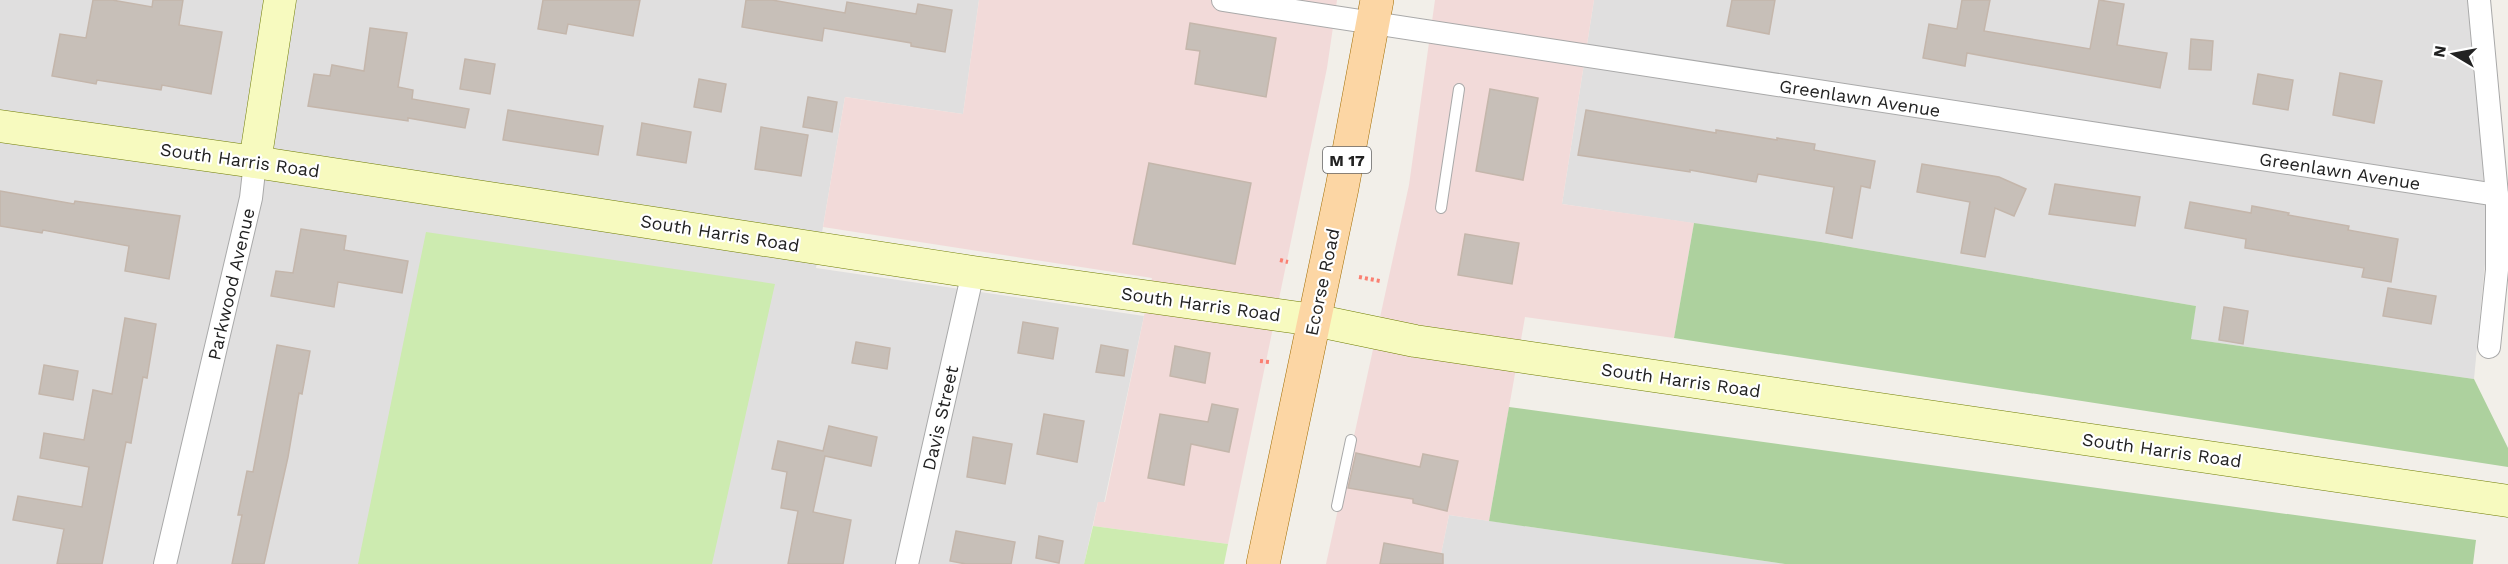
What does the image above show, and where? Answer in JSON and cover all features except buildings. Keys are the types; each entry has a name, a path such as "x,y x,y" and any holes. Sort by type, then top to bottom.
{"main road":[{"name":"Ecorse Road","path":"1263,564 1376,11"}],"street":[{"name":"Parkwood Avenue","path":"165,564 251,198 280,0"},
{"name":"Greenlawn Avenue","path":"1223,0 1376,11 2497,195"},
{"path":"2479,0 2497,195 2497,270 2489,347"},
{"name":"South Harris Road","path":"0,126 255,162 973,272 1314,320 1415,341 2508,501"},
{"name":"Davis Street","path":"906,564 973,272"}],"lane":[{"path":"1441,208 1459,89"},
{"path":"1337,506 1351,440"}],"path":[{"path":"1280,260 1287,262"},
{"path":"1359,277 1380,281"},
{"path":"1260,361 1269,362"}],"shaded area":[{"path":"0,0 979,0 963,114 845,97 816,268 1144,316 1104,503 1098,502 1084,564 0,564"},
{"path":"979,0 1337,0 1327,68 1228,544 1093,526 1098,502 1105,502 1152,278 823,227 845,97 963,114"},
{"path":"1435,0 1594,0 1562,204 1694,223 1674,338 1525,317 1489,521 1449,515 1439,564 1326,564 1409,185"},
{"path":"1594,0 2468,0 2482,148 2487,243 2474,379 2190,339 2196,306 1821,242 1562,204"},
{"path":"1449,515 1785,564 1439,564"}],"green space":[{"path":"1694,223 1821,242 2196,306 2191,339 2474,379 2508,448 2508,467 1674,338"},
{"path":"426,232 775,284 712,564 358,564"},
{"path":"1509,407 2476,540 2473,564 1785,564 1489,521"},
{"path":"1093,526 1228,544 1224,564 1084,564"}]}
